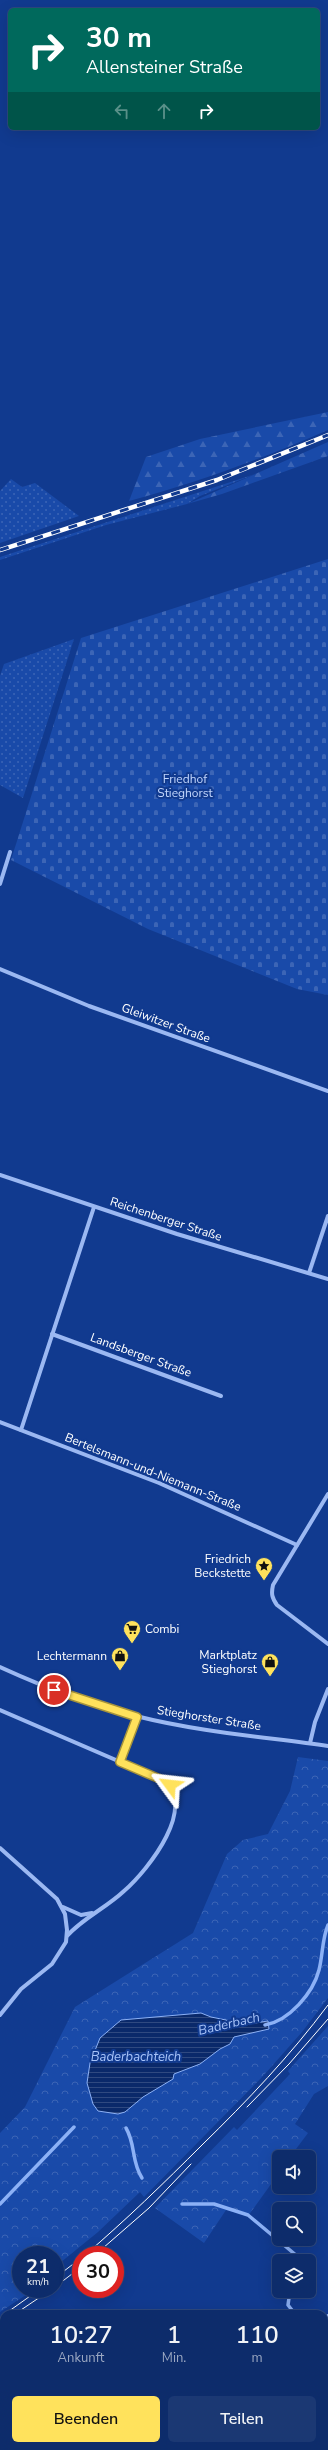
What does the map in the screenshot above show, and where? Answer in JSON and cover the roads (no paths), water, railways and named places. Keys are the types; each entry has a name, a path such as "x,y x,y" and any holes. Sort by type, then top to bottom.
{"street":[{"path":"0,884 10,852"},
{"name":"Gleiwitzer Straße","path":"0,969 62,996 328,1091"},
{"name":"Reichenberger Straße","path":"0,1174 94,1207 328,1279"},
{"path":"21,1430 94,1207"},
{"path":"309,1273 328,1216"},
{"name":"Landsberger Straße","path":"52,1334 221,1396"},
{"name":"Bertelsmann-und-Niemann-Straße","path":"0,1422 159,1483 297,1545"},
{"path":"328,1494 273,1585 272,1599 280,1609 328,1644"},
{"name":"Stieghorster Straße","path":"0,1667 64,1694 137,1717 328,1746"},
{"path":"310,1743 315,1722 328,1689"},
{"path":"0,1710 160,1779 170,1785 176,1799 176,1806 164,1840 145,1869 124,1892 82,1921 67,1936"},
{"path":"120,1762 137,1717"},
{"path":"0,1848 45,1888 62,1907 66,1918 67,1936 63,1948 52,1964 21,1989 0,2015"},
{"path":"62,1907 81,1915 95,1913"}],"water":[{"name":"Baderbachteich","path":"201,2013 226,2020 229,2027 268,2021 269,2029 234,2037 230,2044 220,2049 200,2064 174,2074 173,2079 143,2097 125,2112 118,2114 98,2111 93,2104 87,2083 90,2063 100,2038 121,2020"}],"waterway":[{"name":"Baderbach","path":"265,2025 283,2018 299,2005 306,1996 316,1979 319,1970 328,1925"},
{"name":"Baderbach","path":"0,2204 74,2127"},
{"path":"126,2128 131,2141 136,2165 142,2178"},
{"path":"182,2204 214,2204 248,2215 295,2254"},
{"path":"289,2298 288,2305 292,2310"}],"tram line":[{"path":"95,2246 145,2201 268,2078 314,2024 328,2005"},
{"path":"247,2107 289,2064 328,2019"},
{"path":"105,2246 149,2208 191,2164"},
{"path":"64,2271 72,2265"},
{"path":"64,2280 72,2274"},
{"path":"11,2310 27,2298"},
{"path":"21,2310 39,2298"}],"railway":[{"path":"0,550 217,480 328,435"}],"place":[{"name":"Friedrich Beckstette","path":"264,1581"},
{"name":"Combi","path":"132,1644"},
{"name":"Lechtermann","path":"120,1671"},
{"name":"Marktplatz Stieghorst","path":"270,1677"}],"park label":[{"name":"Friedhof Stieghorst","path":"185,786"}]}
